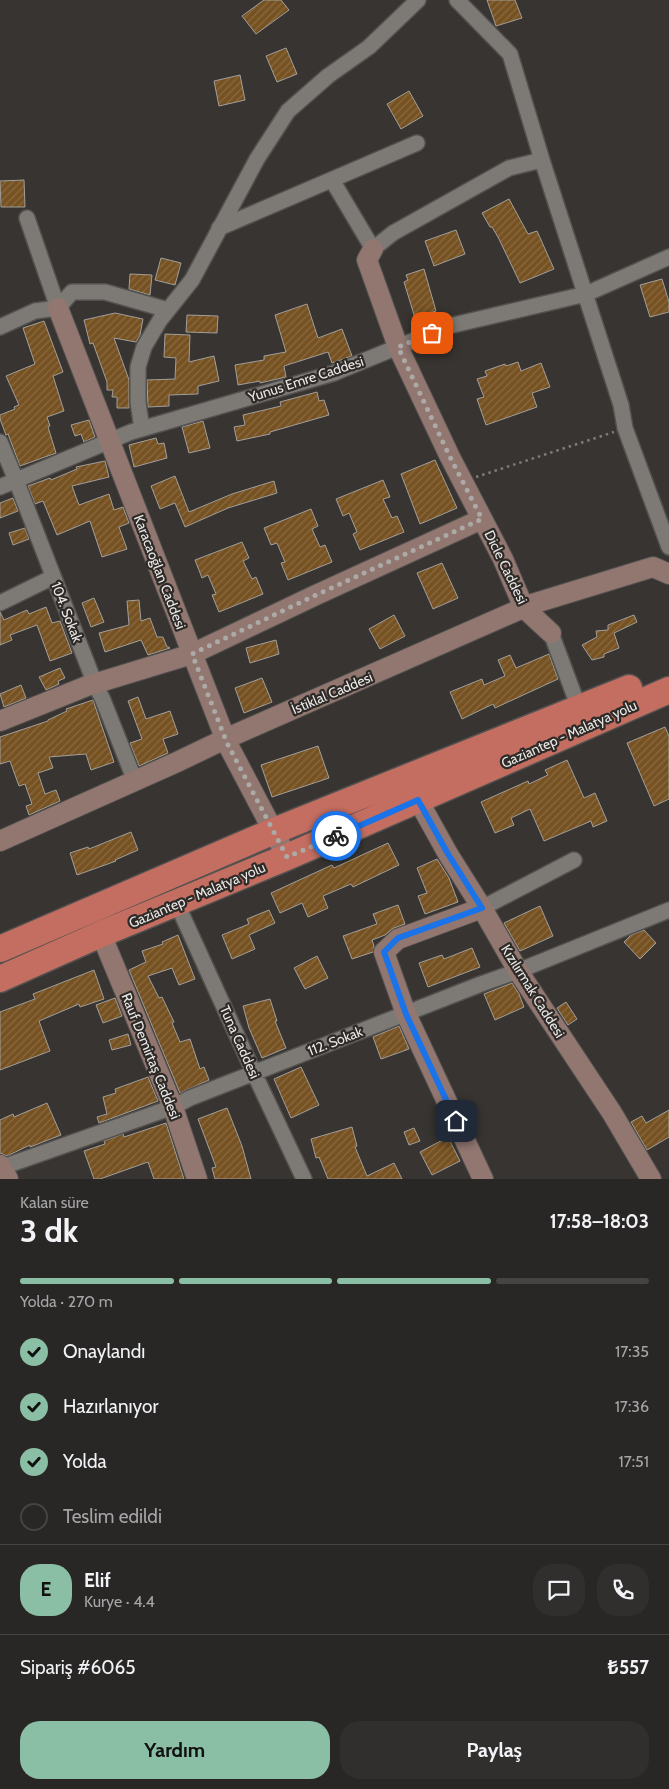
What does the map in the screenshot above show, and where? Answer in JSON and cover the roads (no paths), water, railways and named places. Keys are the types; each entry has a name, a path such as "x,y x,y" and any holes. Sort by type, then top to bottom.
{"highway":[{"name":"Gaziantep - Malatya yolu","path":"0,949 274,831 669,672"},
{"name":"Gaziantep - Malatya yolu","path":"0,979 101,934 287,857 669,690"}],"street":[{"path":"142,429 138,402 138,367 144,347 168,310 192,280 257,159 288,111 328,76 369,47 418,0"},
{"path":"457,0 510,54 542,160 621,404 624,428 669,547"},
{"path":"220,228 417,143"},
{"path":"332,180 373,249 393,233 509,168 542,160"},
{"path":"28,218 58,308"},
{"name":"Dicle Caddesi","path":"373,249 366,260 398,347 462,482 503,559 524,608 551,633"},
{"name":"Yunus Emre Caddesi","path":"0,486 142,429 334,373 449,326 586,294 669,257"},
{"path":"0,327 35,310 58,308 72,292 104,292 168,310"},
{"name":"Karacaoğlan Caddesi","path":"58,308 225,739 287,857"},
{"name":"104. Sokak","path":"0,442 135,781"},
{"path":"0,721 95,684 192,654 482,519"},
{"name":"İstiklal Caddesi","path":"0,841 225,739 524,608 629,573 653,567 669,574"},
{"path":"0,603 53,577"},
{"path":"551,633 579,708"},
{"name":"Kızılırmak Caddesi","path":"418,800 518,971 612,1113 651,1179"},
{"path":"480,1178 406,1014 384,952 398,938 482,908 574,860"},
{"name":"Tuna Caddesi","path":"177,904 304,1179"},
{"name":"112. Sokak","path":"2,1170 173,1107 190,1098 518,971 669,910"},
{"name":"Rauf Demirtaş Caddesi","path":"101,934 173,1107 197,1179"}]}
